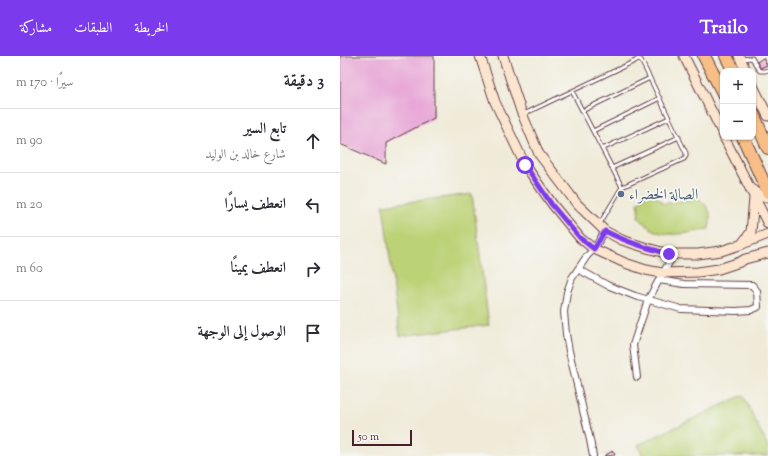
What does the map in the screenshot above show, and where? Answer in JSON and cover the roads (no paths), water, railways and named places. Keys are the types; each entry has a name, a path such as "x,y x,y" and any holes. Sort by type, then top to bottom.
{"highway":[{"path":"704,56 720,88"},
{"path":"726,56 732,68"},
{"path":"756,121 768,148"},
{"path":"744,140 768,192"}],"main road":[{"path":"480,56 495,102 525,165 552,205 580,238 594,249 625,263 661,276 719,268 768,253"},
{"path":"503,56 522,115 539,154 577,204 602,229 622,240 669,254 698,254 722,251 768,234"},
{"path":"684,56 720,128"},
{"path":"740,57 745,68"},
{"path":"756,92 768,116"},
{"path":"726,140 768,224"},
{"path":"750,188 762,197 768,197"},
{"path":"740,245 751,232 754,198"},
{"path":"746,259 761,258 768,260"}],"street":[{"path":"593,456 573,370 566,334 564,312 567,292 572,278 587,256 594,249 602,229"},
{"path":"638,377 633,345 648,300 674,254"},
{"path":"578,268 607,285 635,296 681,309 751,310 758,307 757,291 752,285 684,284 661,276"}],"lane":[{"path":"740,57 752,58 760,71 768,70"},
{"path":"522,115 638,59 641,60 679,137 686,152 686,156 684,159 622,187 602,229"},
{"path":"582,111 650,78"},
{"path":"572,91 622,187"},
{"path":"593,131 660,98"},
{"path":"602,149 670,118"},
{"path":"612,168 679,137"}],"place":[{"name":"الصالة الخضراء","path":"621,194"}]}
